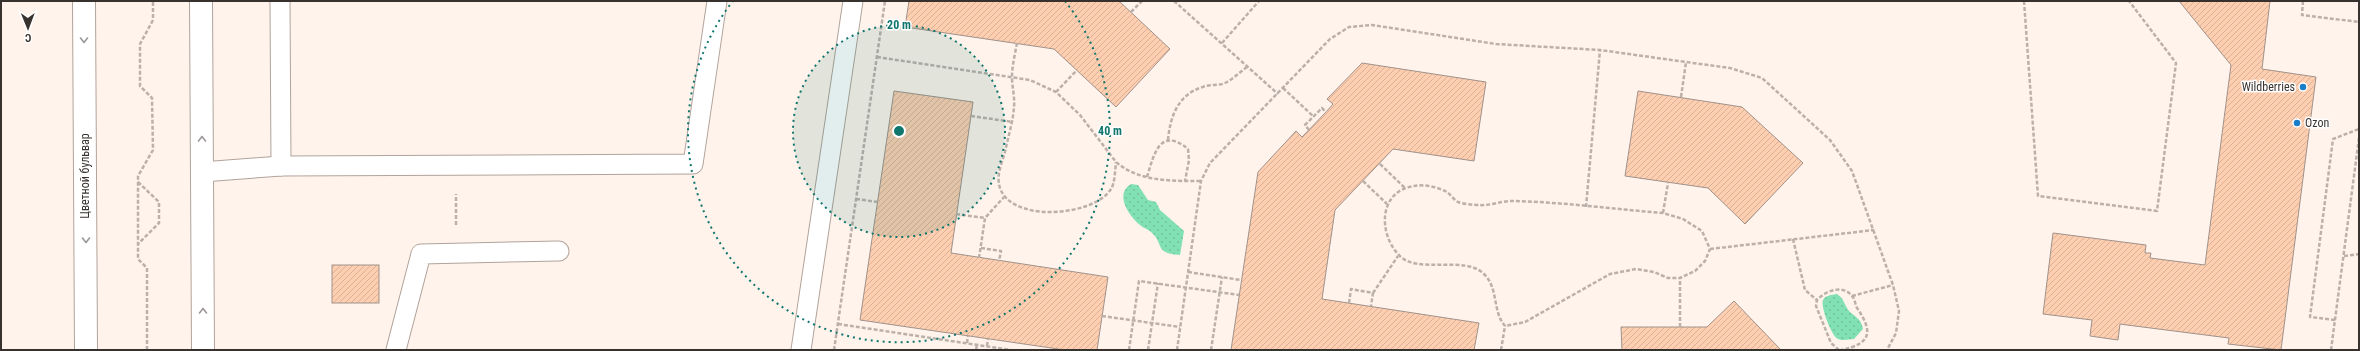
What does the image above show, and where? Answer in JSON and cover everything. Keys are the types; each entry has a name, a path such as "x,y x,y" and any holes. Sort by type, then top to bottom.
{"street":[{"name":"Цветной бульвар","path":"84,1 86,350"},
{"path":"201,1 203,350"}],"lane":[{"path":"280,1 281,166"},
{"path":"202,172 281,166 693,164 717,1"},
{"path":"801,350 853,1"},
{"path":"396,350 421,254 559,251"}],"path":[{"path":"147,350 147,268 138,259 138,176 153,150 152,98 140,86 140,44 154,20 153,1"},
{"path":"834,350 885,1"},
{"path":"1131,12 1142,1"},
{"path":"1174,1 1278,94"},
{"path":"1222,43 1260,1"},
{"path":"2024,1 2038,196 2157,211 2176,63 2129,1"},
{"path":"2303,1 2302,15 2359,22"},
{"path":"1177,350 1201,181 1210,163 1330,39 1349,27 1372,25 1496,44 1600,50 1730,68 1762,78 1830,140 1852,171 1893,285 1899,311 1896,334 1887,350"},
{"path":"1016,43 1012,77 1015,105 1013,122 999,172 999,184 1004,197 1016,206 1035,212 1058,212 1089,205 1105,196 1112,188 1116,162"},
{"path":"1586,207 1600,50"},
{"path":"877,57 1030,80 1056,92 1080,115 1116,162 1124,169 1147,177 1174,182 1201,181"},
{"path":"1681,97 1686,62"},
{"path":"1168,140 1169,124 1175,108 1186,96 1203,87 1224,84 1248,66"},
{"path":"1056,92 1077,70"},
{"path":"1283,88 1313,116"},
{"path":"1309,130 1305,126 1313,116 1322,108 1326,112"},
{"path":"971,116 1013,122"},
{"path":"2335,320 2310,317 2333,139 2359,129"},
{"path":"2331,350 2359,138"},
{"path":"1147,177 1154,153 1160,144 1168,140 1180,142 1188,149 1189,160 1185,181"},
{"path":"1380,164 1405,188"},
{"path":"456,166 456,253"},
{"path":"138,181 159,202 159,223 138,244"},
{"path":"1363,181 1387,204"},
{"path":"1664,213 1668,183"},
{"path":"1415,185 1432,187 1446,192 1458,202 1480,205 1511,201 1664,213 1683,219 1702,231 1710,249 1705,261 1695,271 1680,278 1668,278 1654,272 1636,269 1610,274 1525,322 1505,326 1498,319 1494,288 1484,274 1469,266 1415,263 1398,256 1388,239 1384,220 1387,204 1394,195 1405,188 1415,185"},
{"path":"979,258 985,218 1004,197"},
{"path":"856,199 878,202"},
{"path":"956,214 985,218"},
{"path":"1710,249 1874,230"},
{"path":"1793,239 1805,290 1817,300 1819,315 1831,343 1840,350 1853,348 1864,342 1868,334 1868,326 1864,315 1857,307 1852,296 1844,291 1833,290 1823,292 1817,300"},
{"path":"980,248 1001,251 999,261"},
{"path":"2344,256 2359,254"},
{"path":"1371,306 1373,293 1398,256"},
{"path":"1188,272 1241,280"},
{"path":"1211,350 1222,277"},
{"path":"1680,278 1680,327"},
{"path":"1129,350 1139,281 1239,296"},
{"path":"1148,350 1158,283"},
{"path":"1852,296 1893,285"},
{"path":"1349,303 1351,289 1373,293"},
{"path":"1102,316 1180,327"},
{"path":"838,324 1011,350"},
{"path":"1501,350 1505,326"},
{"path":"967,343 968,336"},
{"path":"987,346 988,339"},
{"path":"976,350 977,345"}],"green space":[{"path":"1131,184 1138,185 1148,200 1156,202 1160,210 1184,231 1180,255 1172,254 1163,250 1155,236 1141,226 1128,211 1123,199 1126,188"},
{"path":"1837,294 1842,298 1848,310 1857,317 1862,326 1863,329 1854,339 1838,339 1827,321 1823,308 1823,300 1827,296"}],"building":[{"path":"909,1 1119,1 1170,49 1116,107 1054,49 905,27"},
{"path":"2179,1 2270,1 2262,69 2316,77 2281,350 2228,344 2229,338 2120,324 2118,340 2090,336 2092,320 2043,314 2053,233 2146,245 2145,253 2151,253 2150,258 2205,265 2231,65"},
{"path":"1362,63 1486,82 1474,161 1393,149 1335,210 1322,299 1479,323 1474,350 1231,350 1258,172 1296,131 1302,137 1326,112 1333,104 1327,99"},
{"path":"894,91 973,102 951,253 1108,277 1097,350 1065,350 860,320"},
{"path":"1638,91 1742,107 1803,163 1745,224 1708,188 1625,176"},
{"path":"332,265 379,265 379,303 332,303"},
{"path":"1734,301 1781,350 1622,350 1621,327 1707,327"}],"place":[{"name":"Wildberries","path":"2303,87"},
{"name":"Ozon","path":"2297,123"}]}
